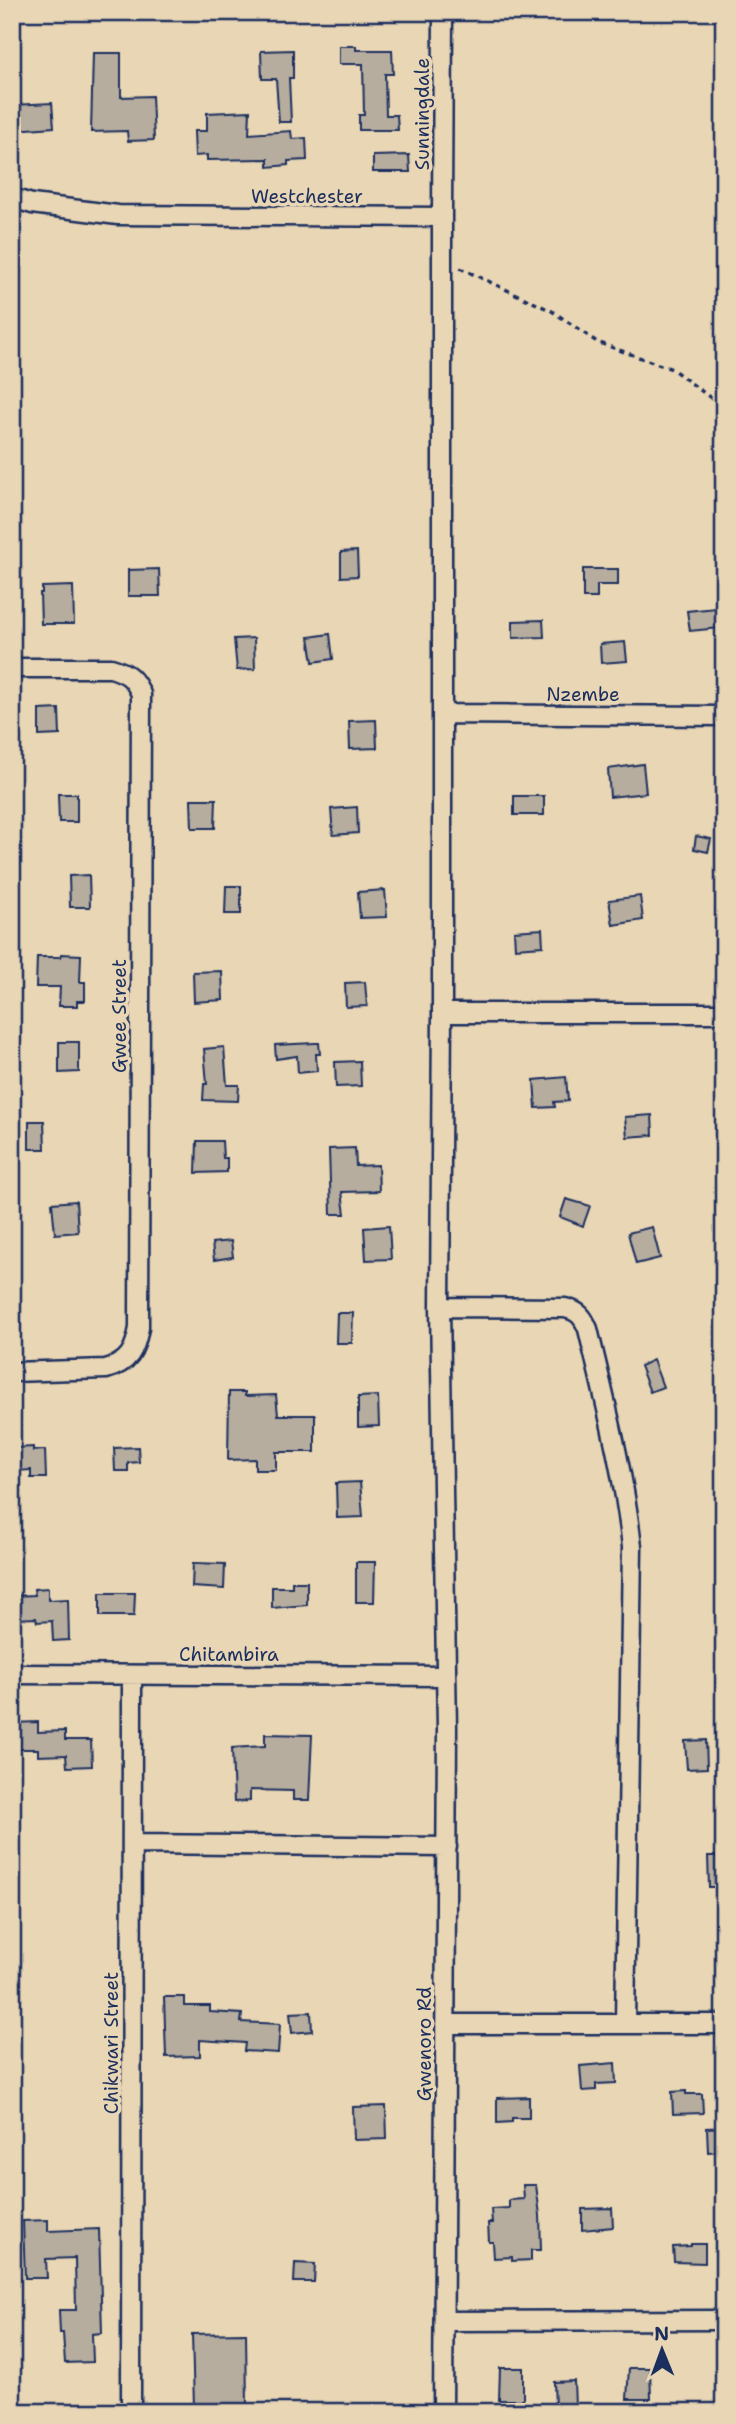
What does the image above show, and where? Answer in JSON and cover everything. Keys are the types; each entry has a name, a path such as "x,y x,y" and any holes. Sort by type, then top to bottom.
{"street":[{"name":"Sunningdale","path":"442,217 443,12"},
{"name":"Westchester","path":"12,198 32,204 118,215 442,217"},
{"path":"442,217 442,260"},
{"name":"Gwenoro Rd","path":"442,260 440,1307 447,1847 443,2412"},
{"name":"Gwee Street","path":"12,668 111,668 127,673 135,680 141,694 139,1328 131,1353 124,1363 116,1366 44,1373 12,1372"},
{"name":"Nzembe","path":"442,714 724,716"},
{"path":"442,1013 724,1013"},
{"path":"440,1307 565,1308 583,1316 589,1329 611,1426 632,1546 625,2024"},
{"name":"Chitambira","path":"12,1674 445,1676"},
{"name":"Chikwari Street","path":"131,2412 132,1675"},
{"path":"133,1844 447,1847"},
{"path":"445,2024 724,2024"},
{"path":"445,2321 724,2320"}],"path":[{"path":"442,260 552,311 597,342 672,369 724,408"}],"building":[{"path":"339,46 356,46 356,50 392,50 393,74 385,74 386,115 397,115 398,130 359,130 359,115 364,115 363,64 339,64"},
{"path":"293,50 293,78 289,78 291,122 279,122 276,79 262,79 261,51"},
{"path":"93,53 121,53 121,97 152,96 154,140 128,141 127,131 91,132"},
{"path":"52,103 54,127 14,130 13,105"},
{"path":"250,111 249,134 291,131 292,139 306,138 307,160 288,161 288,165 268,167 268,159 207,160 207,155 195,156 194,131 207,131 207,113"},
{"path":"409,155 410,172 373,172 373,156"},
{"path":"357,551 358,576 341,577 341,552"},
{"path":"159,569 160,596 128,596 128,570"},
{"path":"583,569 618,569 618,585 597,585 597,598 583,598"},
{"path":"73,586 74,624 41,624 42,587"},
{"path":"716,608 719,628 690,631 687,611"},
{"path":"543,620 544,637 513,638 513,621"},
{"path":"330,634 333,659 313,662 309,637"},
{"path":"254,638 255,669 237,670 234,639"},
{"path":"625,642 627,661 601,663 600,644"},
{"path":"59,709 60,735 39,736 39,710"},
{"path":"376,720 377,748 350,749 349,721"},
{"path":"643,764 646,793 610,797 608,769"},
{"path":"58,794 77,794 77,822 59,822"},
{"path":"514,796 544,796 544,815 514,815"},
{"path":"191,799 216,799 215,828 192,828"},
{"path":"357,807 358,833 333,835 331,809"},
{"path":"696,836 711,839 708,852 694,849"},
{"path":"89,875 90,907 70,907 69,876"},
{"path":"226,886 241,886 241,914 225,914"},
{"path":"385,890 387,917 360,918 358,892"},
{"path":"640,896 643,920 613,925 609,900"},
{"path":"542,929 543,946 515,948 514,931"},
{"path":"61,954 81,955 80,982 85,982 85,1001 77,1001 77,1006 59,1006 60,987 36,987 37,957 60,957"},
{"path":"222,971 223,1000 194,1002 193,972"},
{"path":"365,982 367,1006 346,1007 345,983"},
{"path":"59,1042 79,1042 79,1072 59,1073"},
{"path":"319,1043 320,1054 316,1054 317,1071 298,1073 297,1056 276,1059 275,1045"},
{"path":"224,1047 227,1085 239,1085 238,1101 203,1100 204,1084 207,1084 204,1049"},
{"path":"360,1061 361,1086 336,1087 335,1062"},
{"path":"566,1077 568,1101 554,1102 555,1107 536,1108 534,1080"},
{"path":"652,1115 653,1135 627,1137 625,1117"},
{"path":"29,1121 44,1121 45,1149 29,1149"},
{"path":"197,1141 222,1141 223,1158 227,1158 227,1172 196,1173"},
{"path":"355,1148 356,1166 378,1165 379,1191 342,1192 345,1214 331,1214 329,1149"},
{"path":"566,1199 590,1206 583,1226 560,1217"},
{"path":"76,1201 78,1232 55,1234 52,1203"},
{"path":"389,1226 391,1259 366,1260 364,1228"},
{"path":"652,1227 660,1258 636,1264 628,1233"},
{"path":"231,1241 233,1257 214,1260 212,1243"},
{"path":"337,1313 353,1313 352,1343 336,1343"},
{"path":"653,1360 663,1387 650,1392 640,1366"},
{"path":"229,1392 245,1392 245,1396 276,1395 278,1415 315,1415 315,1452 276,1452 276,1470 255,1470 255,1459 228,1460"},
{"path":"378,1396 379,1426 358,1427 358,1397"},
{"path":"33,1447 33,1451 45,1450 46,1478 31,1478 31,1470 16,1471 15,1448"},
{"path":"138,1447 139,1462 128,1463 128,1471 115,1471 114,1448"},
{"path":"360,1482 363,1517 337,1518 336,1483"},
{"path":"356,1562 375,1562 374,1602 356,1602"},
{"path":"193,1563 225,1564 224,1589 192,1587"},
{"path":"292,1582 307,1582 307,1605 272,1608 272,1587 292,1587"},
{"path":"48,1588 48,1600 68,1599 69,1640 53,1641 52,1621 37,1622 36,1618 15,1619 13,1596 35,1595 34,1589"},
{"path":"100,1593 135,1593 134,1616 100,1616"},
{"path":"38,1722 38,1732 65,1731 65,1740 91,1740 92,1766 67,1767 66,1755 38,1756 38,1749 13,1749 12,1723"},
{"path":"265,1734 312,1735 309,1800 293,1800 293,1791 250,1790 250,1801 234,1802 232,1748 265,1746"},
{"path":"706,1740 707,1768 687,1769 685,1741"},
{"path":"708,1856 724,1856 724,1887 709,1887"},
{"path":"164,1997 185,1997 185,2006 210,2006 210,2012 242,2014 241,2022 280,2024 278,2053 244,2051 245,2043 200,2040 200,2056 166,2057"},
{"path":"311,2012 312,2031 292,2033 290,2013"},
{"path":"615,2063 616,2083 596,2084 596,2090 582,2091 580,2066"},
{"path":"686,2091 686,2094 702,2094 703,2113 673,2114 672,2092"},
{"path":"529,2097 529,2118 512,2118 512,2122 497,2123 497,2098"},
{"path":"386,2106 387,2139 354,2140 353,2107"},
{"path":"724,2127 724,2151 708,2152 707,2128"},
{"path":"523,2185 536,2185 541,2250 531,2250 531,2260 494,2258 493,2242 489,2242 488,2223 492,2223 491,2209 509,2208 509,2200 524,2199"},
{"path":"612,2208 613,2227 582,2230 582,2209"},
{"path":"48,2220 48,2231 99,2229 102,2333 92,2334 93,2362 65,2363 59,2310 76,2310 75,2258 46,2259 47,2278 25,2278 23,2221"},
{"path":"705,2244 705,2263 674,2262 673,2247"},
{"path":"295,2263 315,2264 314,2282 294,2282"},
{"path":"246,2333 247,2406 194,2407 192,2334"},
{"path":"500,2368 523,2368 523,2400 499,2400"},
{"path":"629,2368 650,2368 651,2399 627,2399"},
{"path":"574,2381 575,2406 555,2407 554,2382"}]}
